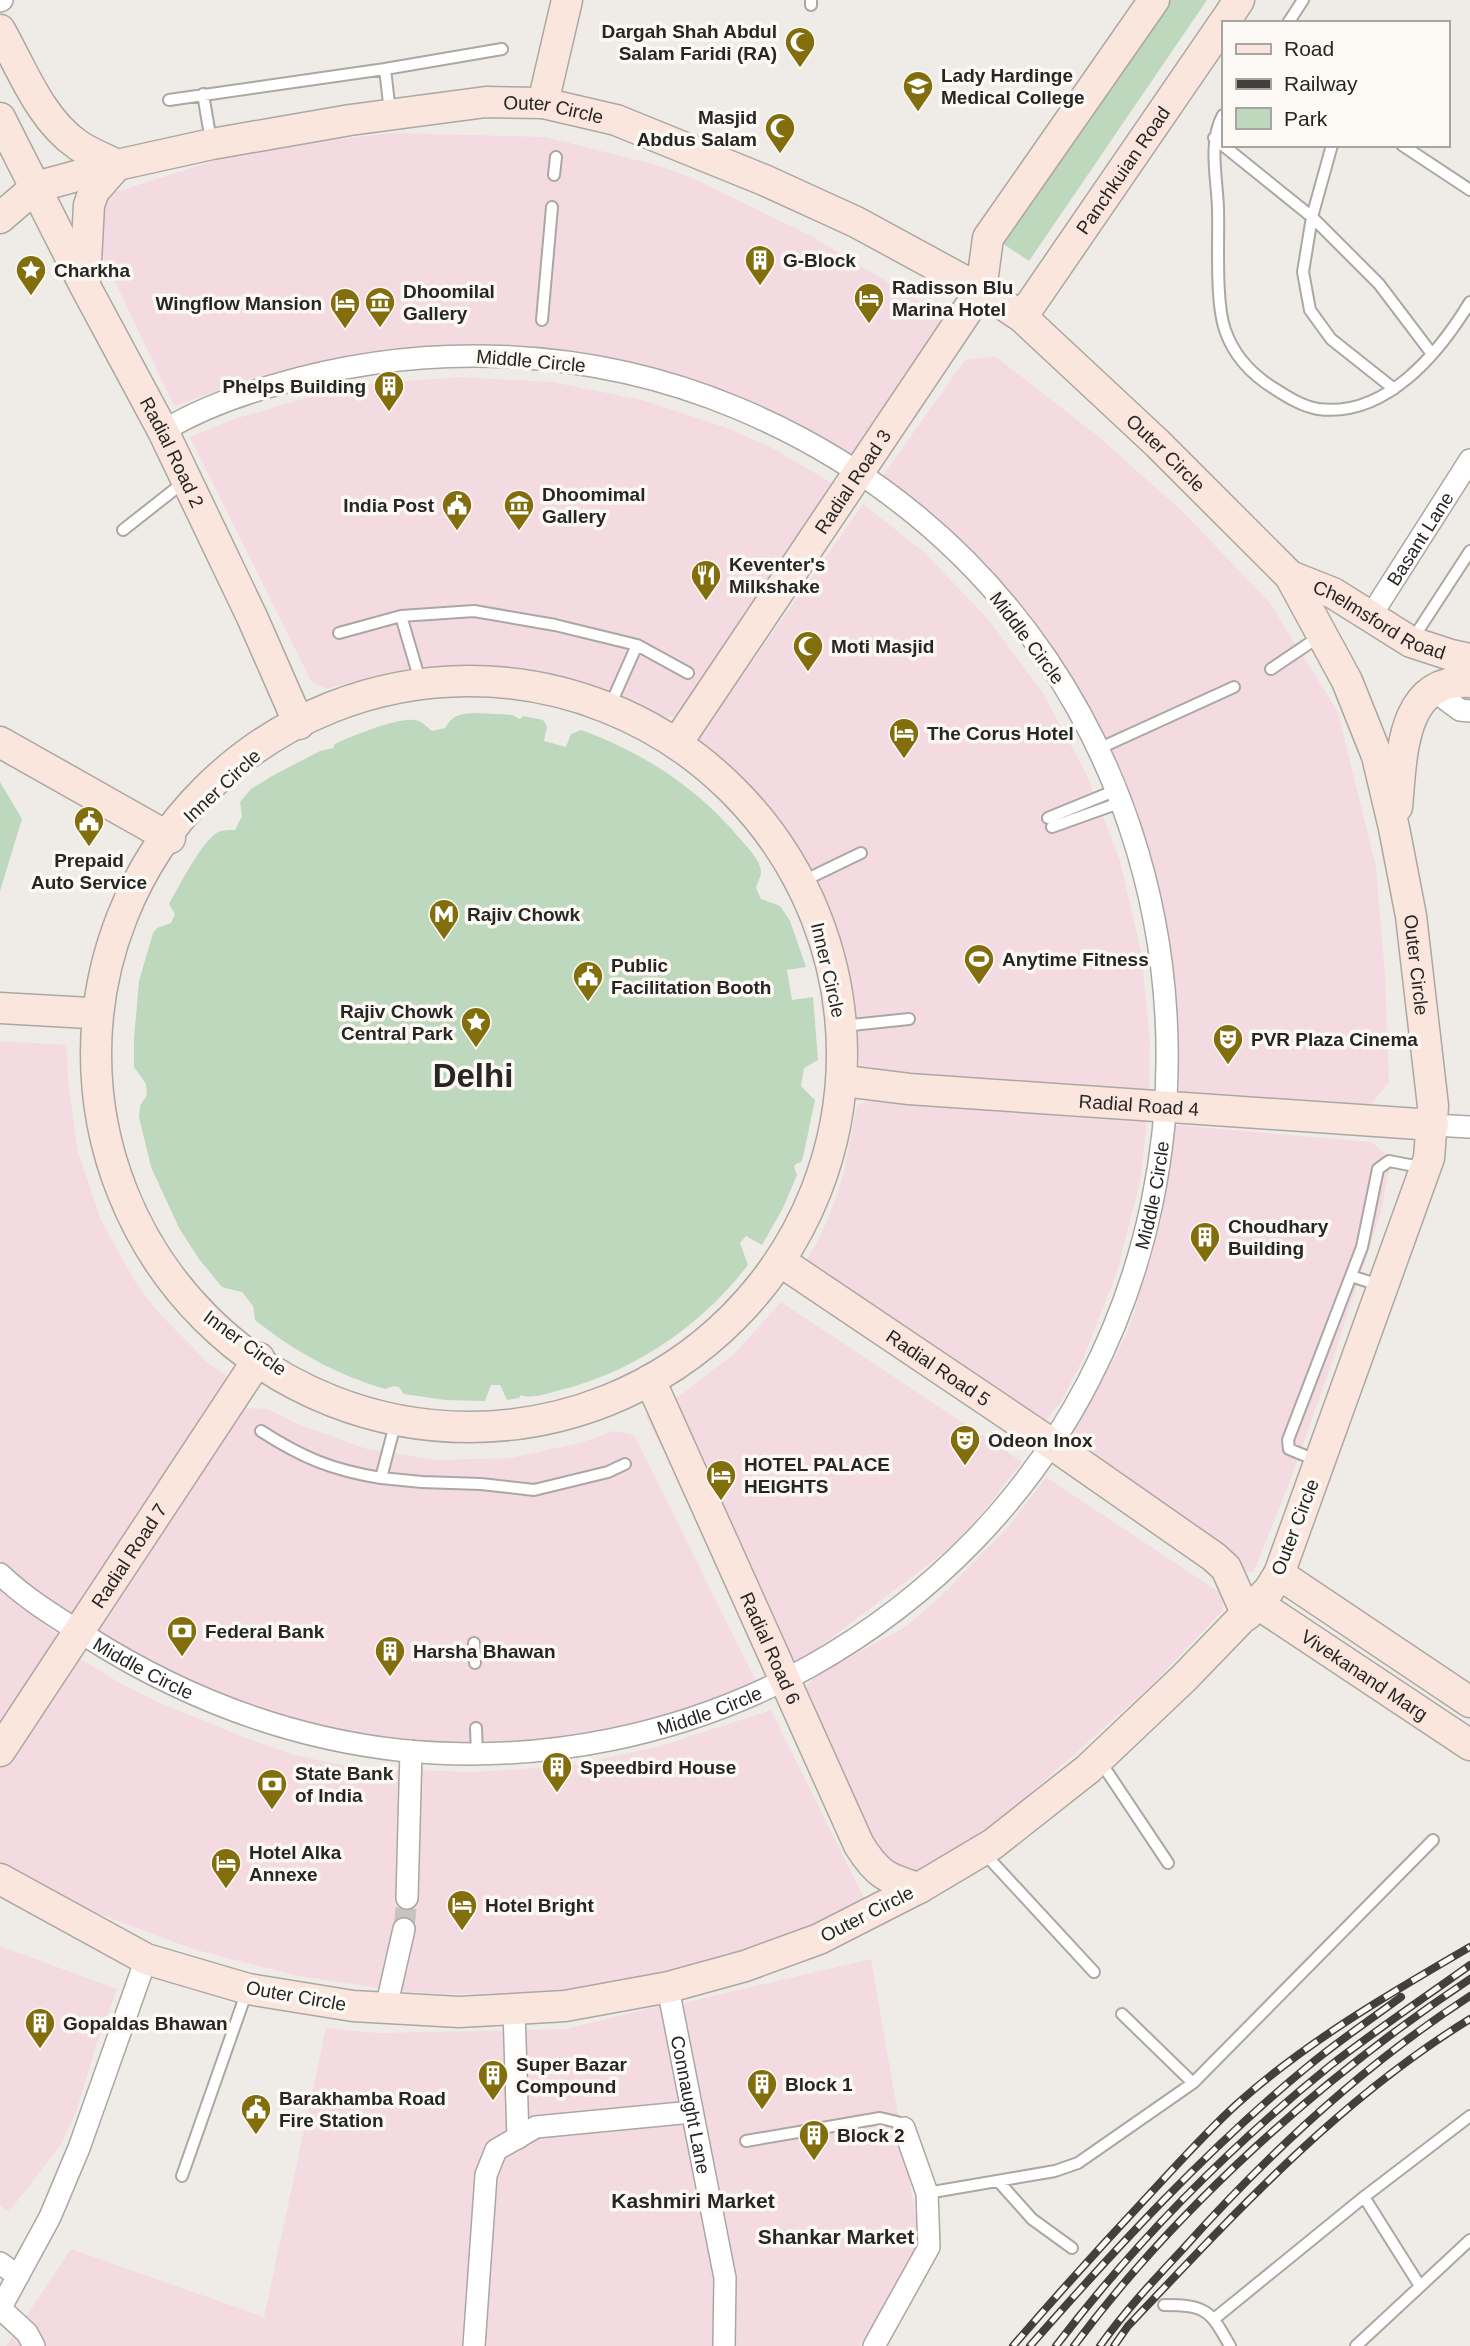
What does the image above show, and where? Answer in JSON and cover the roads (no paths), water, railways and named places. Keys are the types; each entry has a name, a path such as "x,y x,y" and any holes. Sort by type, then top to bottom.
{"street":[{"path":"543,103 561,36 567,0"},
{"path":"981,290 988,238 1154,0"},
{"name":"Panchkuian Road","path":"1225,21 1239,0"},
{"name":"Panchkuian Road","path":"1022,317 1222,26"},
{"path":"0,30 44,110 60,131 79,146 117,165 94,191 89,205 85,286"},
{"name":"Outer Circle","path":"0,218 36,187 117,165 212,144 486,102 543,103 616,120 764,180 856,222 981,290 1022,317 1157,443 1290,576 1322,634 1347,681 1377,756 1394,828 1411,916 1432,1089 1433,1125 1425,1169 1279,1574 1252,1610 1099,1758 982,1850 919,1888 819,1939 745,1966 668,1988 565,2006 459,2012 353,2006 248,1989 146,1959 0,1879"},
{"name":"Radial Road 2","path":"0,118 85,286 163,431 252,617 299,724"},
{"name":"Radial Road 3","path":"677,743 981,290"},
{"name":"Middle Circle","path":"0,1574 21,1594 141,1670 186,1693 244,1716 303,1734 363,1746 477,1754 549,1751 610,1741 670,1726 728,1706 785,1680 835,1652 927,1585 969,1546 1007,1503 1052,1444 1090,1378 1130,1285 1155,1192 1166,1107 1168,1051 1163,961 1145,874 1119,796 1078,709 1054,670 1000,598 937,534 902,505 833,456 763,419 689,390 613,370 522,357 417,358 338,369 287,381 217,404 188,416 163,431"},
{"name":"Basant Lane","path":"1370,617 1470,460"},
{"name":"Chelmsford Road","path":"1290,576 1333,593 1411,642 1455,674"},
{"path":"1394,828 1408,724 1418,705 1455,674"},
{"path":"1455,674 1461,710 1470,711"},
{"name":"Inner Circle","path":"475,681 528,685 581,697 609,708 677,743 741,797 787,857 801,882 827,945 838,992 842,1026 844,1082 828,1157 816,1194 780,1261 753,1297 722,1329 699,1348 650,1380 597,1404 542,1419 475,1426 397,1417 322,1395 259,1358 215,1325 177,1287 147,1245 136,1223 116,1182 100,1130 89,1049 89,1013 104,958 128,902 170,838 200,802 249,756 299,724 358,699 421,684 475,681"},
{"path":"0,742 170,838"},
{"path":"0,1008 89,1013"},
{"name":"Radial Road 4","path":"844,1082 909,1089 1433,1125"},
{"path":"1433,1125 1470,1127"},
{"name":"Radial Road 5","path":"780,1261 1214,1557 1252,1610"},
{"name":"Radial Road 7","path":"0,1751 259,1358"},
{"name":"Radial Road 6","path":"650,1380 866,1856 882,1874 893,1881 919,1888"},
{"name":"Vivekanand Marg","path":"1279,1574 1470,1702"},
{"name":"Vivekanand Marg","path":"1252,1610 1470,1745"},
{"path":"407,1898 411,1751"},
{"path":"386,2008 404,1929"},
{"path":"34,2346 27,2333 0,2309 50,2217 79,2148 146,1959"},
{"name":"Connaught Lane","path":"668,1988 725,2278 724,2346"},
{"path":"514,2009 517,2138"},
{"path":"474,2346 486,2175 496,2150 536,2127 692,2112"},
{"path":"874,2346 929,2247 928,2193 904,2129"},
{"path":"0,2263 18,2276"}],"lane":[{"path":"1289,21 1304,0"},
{"path":"169,100 502,49"},
{"path":"385,69 390,115"},
{"path":"203,94 212,144"},
{"path":"1222,118 1214,138 1220,291 1225,329 1238,356 1256,377 1296,402 1318,409 1340,409 1374,401 1394,389 1432,354 1456,325 1470,302"},
{"path":"1214,138 1222,144"},
{"path":"1225,147 1312,217 1379,284 1432,354"},
{"path":"1331,147 1312,217 1303,272 1310,310 1331,339 1394,389"},
{"path":"1405,147 1470,190"},
{"path":"554,175 556,157"},
{"path":"542,320 552,207"},
{"path":"122,530 187,480"},
{"path":"1411,642 1470,551"},
{"path":"338,633 401,616 474,611 555,625 637,645 688,673"},
{"path":"401,616 421,684"},
{"path":"1271,669 1322,634"},
{"path":"609,708 637,645"},
{"path":"1098,749 1234,687"},
{"path":"1050,822 1119,796"},
{"path":"801,882 861,853"},
{"path":"842,1026 909,1019"},
{"path":"1321,1462 1289,1449 1288,1440 1362,1247 1378,1169 1389,1161 1425,1169"},
{"path":"1351,1276 1383,1287"},
{"path":"381,1478 397,1417"},
{"path":"261,1431 322,1465 349,1473 422,1482 481,1483 534,1490 608,1472 625,1464"},
{"path":"474,1643 475,1663"},
{"path":"476,1728 477,1754"},
{"path":"1099,1758 1168,1863"},
{"path":"928,2193 1055,2171 1078,2163 1193,2083 1433,1840"},
{"path":"982,1850 1094,1972"},
{"path":"182,2176 248,1989"},
{"path":"1122,2014 1193,2083"},
{"path":"1214,2319 1364,2197 1470,2116"},
{"path":"747,2141 880,2118 897,2122 904,2129"},
{"path":"999,2182 1032,2218 1072,2248"},
{"path":"1364,2197 1420,2286"},
{"path":"1356,2346 1470,2240"},
{"path":"1164,2305 1194,2305 1203,2309 1214,2319 1230,2346"}],"tunnel":[{"path":"404,1929 407,1898"}],"railway":[{"path":"1013,2346 1131,2214 1237,2104 1320,2039 1470,1947"},
{"path":"1056,2346 1151,2233 1256,2129 1331,2065 1470,1965"},
{"path":"1074,2346 1159,2243 1257,2146 1308,2100 1362,2057 1470,1979"},
{"path":"1100,2346 1161,2272 1283,2145 1392,2051 1470,1996"},
{"path":"1030,2346 1129,2237 1233,2132 1318,2058 1401,1997"},
{"path":"1114,2346 1128,2326 1167,2284 1248,2201 1331,2122 1422,2051 1470,2019"}],"place":[{"name":"Dargah Shah Abdul Salam Faridi (RA)","path":"800,69"},
{"name":"Lady Hardinge Medical College","path":"918,113"},
{"name":"Masjid Abdus Salam","path":"780,155"},
{"name":"G-Block","path":"760,287"},
{"name":"Charkha","path":"31,297"},
{"name":"Radisson Blu Marina Hotel","path":"869,325"},
{"name":"Dhoomilal Gallery","path":"380,329"},
{"name":"Wingflow Mansion","path":"345,330"},
{"name":"Phelps Building","path":"389,413"},
{"name":"India Post","path":"457,532"},
{"name":"Dhoomimal Gallery","path":"519,532"},
{"name":"Keventer's Milkshake","path":"706,602"},
{"name":"Moti Masjid","path":"808,673"},
{"name":"The Corus Hotel","path":"904,760"},
{"name":"Prepaid Auto Service","path":"89,848"},
{"name":"Rajiv Chowk","path":"444,941"},
{"name":"Anytime Fitness","path":"979,986"},
{"name":"Public Facilitation Booth","path":"588,1003"},
{"name":"Rajiv Chowk Central Park","path":"476,1049"},
{"name":"PVR Plaza Cinema","path":"1228,1066"},
{"name":"Choudhary Building","path":"1205,1264"},
{"name":"Odeon Inox","path":"965,1467"},
{"name":"HOTEL PALACE HEIGHTS","path":"721,1502"},
{"name":"Federal Bank","path":"182,1658"},
{"name":"Harsha Bhawan","path":"390,1678"},
{"name":"Speedbird House","path":"557,1794"},
{"name":"State Bank of India","path":"272,1811"},
{"name":"Hotel Alka Annexe","path":"226,1890"},
{"name":"Hotel Bright","path":"462,1932"},
{"name":"Gopaldas Bhawan","path":"40,2050"},
{"name":"Super Bazar Compound","path":"493,2102"},
{"name":"Block 1","path":"762,2111"},
{"name":"Barakhamba Road Fire Station","path":"256,2136"},
{"name":"Block 2","path":"814,2162"}],"district":[{"name":"Delhi","path":"473,1075"},
{"name":"Kashmiri Market","path":"693,2200"},
{"name":"Shankar Market","path":"836,2236"}]}
